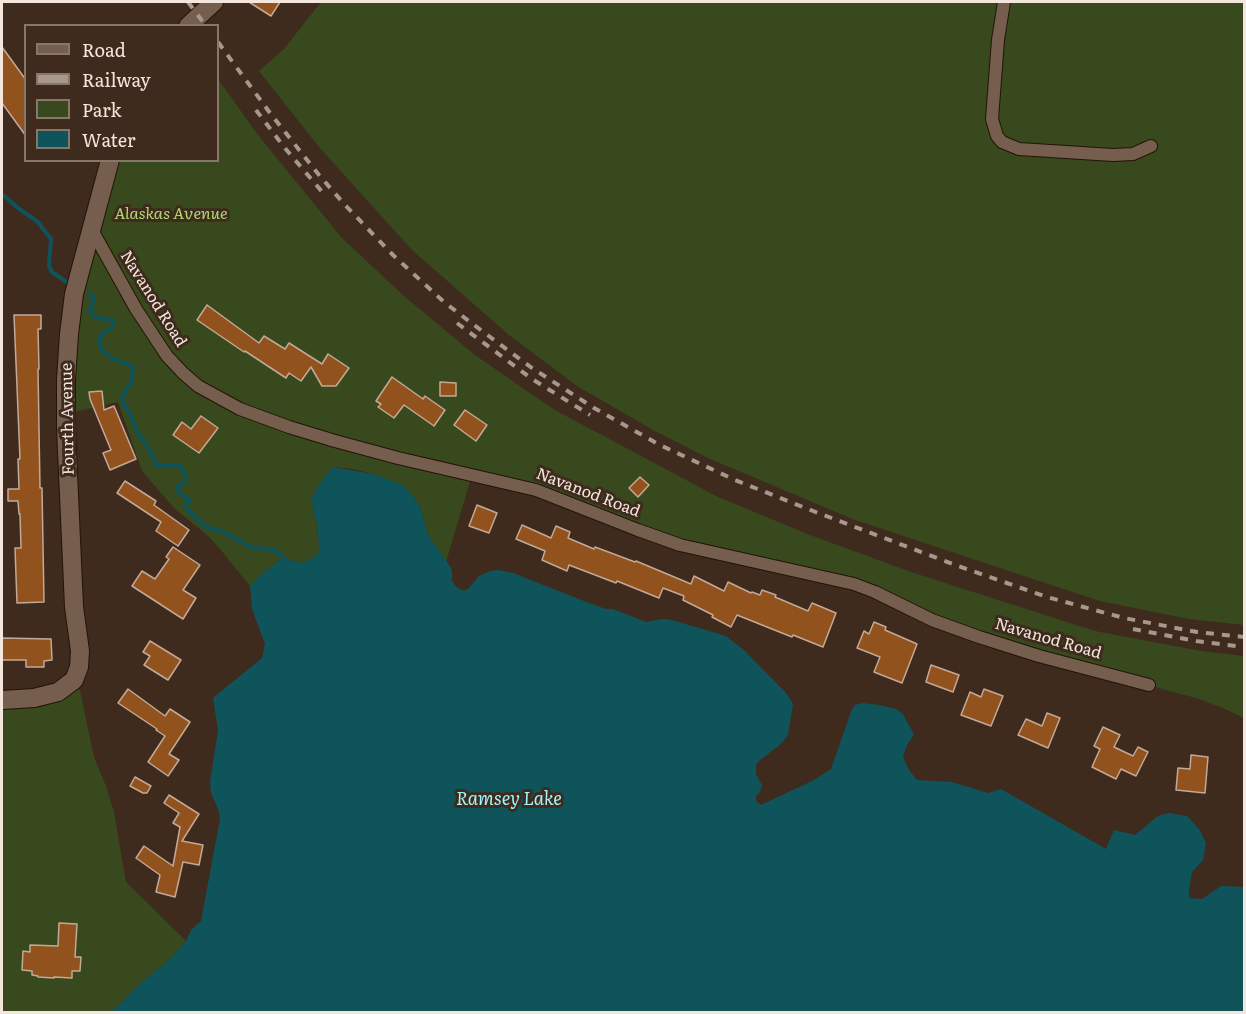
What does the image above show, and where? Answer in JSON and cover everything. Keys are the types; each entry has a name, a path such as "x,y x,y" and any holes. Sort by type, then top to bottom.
{"street":[{"path":"190,24 214,2"},
{"path":"1004,2 994,80 992,119 997,136 1002,142 1019,149 1113,155 1133,154 1151,146"},
{"name":"Fourth Avenue","path":"2,700 33,698 58,692 74,680 79,668 80,651 75,607 66,428 66,380 74,294 109,162"},
{"name":"Navanod Road","path":"92,230 136,309 167,356 198,386 240,409 289,428 335,441 536,490 680,544 854,584 932,620 979,637 1039,656 1149,685"}],"green space":[{"path":"321,2 1244,2 1244,625 1189,619 1100,601 855,520 710,459 653,430 577,386 509,335 412,250 319,147 259,71 284,49"},
{"name":"Alaskas Avenue","path":"219,80 258,135 342,238 405,297 475,355 553,409 718,497 810,535 911,572 1095,631 1201,651 1244,656 1244,718 1196,698 1039,656 875,592 699,550 590,511 472,475 446,562 428,535 421,509 414,497 374,474 332,467 313,510 317,523 318,555 302,563 284,557 250,586 207,535 174,508 142,471 118,402 65,414 65,379 109,162 219,162"},
{"path":"73,680 80,691 94,757 114,812 126,882 186,941 168,961 138,985 114,1009 106,1012 4,1012 2,1010 2,699"}],"water":[{"name":"Ramsey Lake","path":"332,467 374,474 403,485 421,509 428,535 450,566 452,581 456,587 464,591 479,576 499,570 513,573 589,603 613,609 646,622 672,620 726,636 745,651 787,694 793,704 788,735 756,765 756,774 762,785 756,801 761,805 814,780 831,769 852,709 855,705 863,703 896,709 903,714 914,735 903,757 917,780 952,782 988,793 1001,789 1106,849 1114,830 1135,835 1158,816 1169,813 1187,816 1199,829 1206,843 1203,860 1192,872 1189,898 1202,899 1221,886 1244,887 1244,1012 106,1012 114,1009 138,985 168,961 186,941 191,930 201,921 220,819 211,793 210,782 218,730 213,698 262,658 265,644 252,609 250,586 284,557 302,563 318,555 317,523 312,498"}],"building":[{"path":"249,2 280,2 271,16"},
{"path":"2,47 24,77 24,133 2,103"},
{"path":"207,305 259,343 264,336 285,349 289,343 322,364 328,354 349,368 336,386 322,386 311,367 301,381 289,373 286,378 197,320"},
{"path":"14,315 41,315 41,329 38,329 38,369 44,602 17,603 15,548 21,548 20,514 18,501 8,501 8,489 19,489 18,459 20,459"},
{"path":"392,377 423,399 425,396 445,410 434,426 404,405 394,418 378,407 381,404 376,401"},
{"path":"440,382 456,383 456,396 440,396"},
{"path":"102,391 104,410 114,406 136,459 110,470 103,453 111,450 89,392"},
{"path":"465,410 487,425 476,441 454,425"},
{"path":"201,416 218,428 199,453 173,435 182,422 191,429"},
{"path":"640,477 649,485 638,497 629,488"},
{"path":"125,481 156,501 154,505 189,530 178,546 156,531 161,522 117,493"},
{"path":"477,505 497,513 489,533 469,526"},
{"path":"522,525 551,538 556,526 570,532 568,538 594,549 595,547 636,561 691,584 694,576 724,591 728,582 751,593 760,595 762,590 776,595 775,597 808,611 812,603 836,613 823,647 737,615 731,627 683,600 684,596 663,588 659,598 569,565 567,571 542,560 545,551 516,539"},
{"path":"173,547 200,565 183,590 196,598 183,619 132,586 142,571 155,579 169,559 166,557"},
{"path":"874,622 886,627 885,630 917,644 902,683 874,672 880,657 857,648 864,631 869,634"},
{"path":"2,638 51,639 52,660 44,661 44,667 26,667 26,660 2,660"},
{"path":"150,641 181,660 168,680 144,665 150,656 143,652"},
{"path":"931,665 959,675 953,692 926,682"},
{"path":"128,689 165,716 170,709 190,722 169,754 179,760 168,776 148,762 165,736 118,703"},
{"path":"984,689 1003,696 991,726 961,715 970,692 981,697"},
{"path":"1047,713 1060,718 1048,748 1018,735 1026,719 1042,726"},
{"path":"1103,727 1120,735 1114,747 1133,756 1138,747 1148,752 1136,776 1121,769 1116,779 1092,767 1100,749 1094,746"},
{"path":"1191,755 1208,757 1205,793 1176,790 1178,768 1190,769"},
{"path":"135,777 151,786 147,793 130,786"},
{"path":"169,795 199,814 182,841 203,845 199,865 183,862 175,897 156,892 160,875 136,858 144,846 173,866 180,827 173,823 179,813 164,803"},
{"path":"59,923 77,924 75,957 81,957 80,971 72,971 72,978 54,978 38,977 32,975 32,971 22,970 23,951 30,952 30,945 58,946"}],"waterway":[{"path":"2,194 38,222 51,239 49,266 52,272 71,285"},
{"path":"89,293 94,299 90,312 97,318 112,320 114,325 99,337 102,350 110,357 133,367 131,384 122,398 124,405 156,465 180,465 186,476 184,483 177,487 180,494 190,500 186,504 188,510 206,527 221,531 253,548 269,549 284,557"}],"railway":[{"path":"188,2 204,24"},
{"path":"219,43 319,175 393,255 444,302 474,325 532,368 594,408 660,445 735,480 958,566 1047,597 1124,618 1197,632 1244,637"},
{"path":"256,110 324,194"},
{"path":"457,323 532,379 590,415"},
{"path":"1133,629 1244,647"}]}
